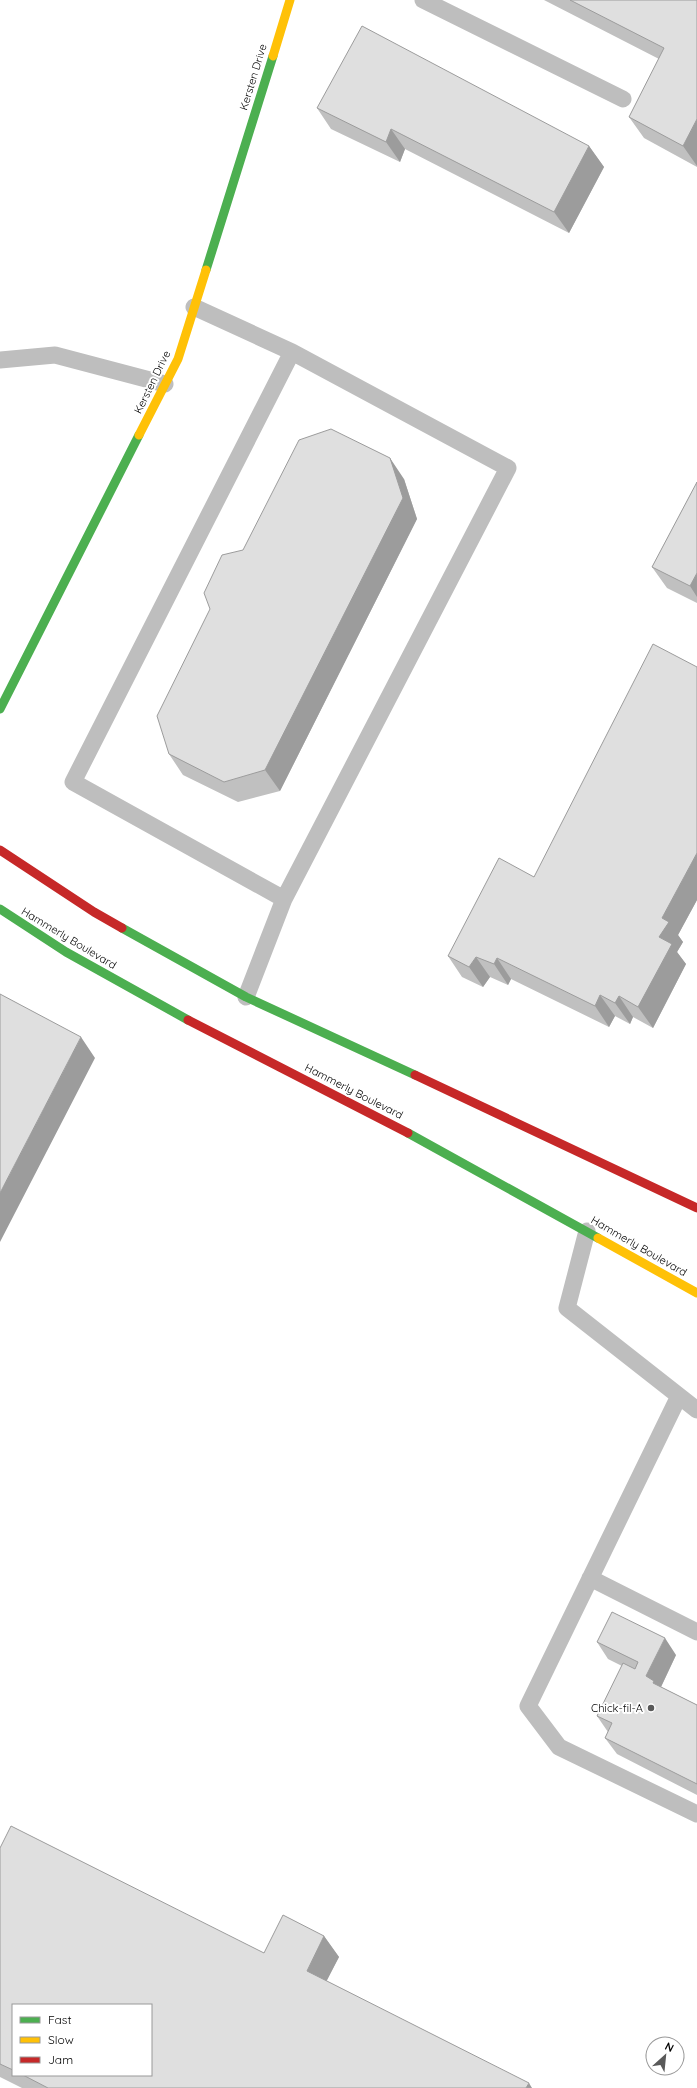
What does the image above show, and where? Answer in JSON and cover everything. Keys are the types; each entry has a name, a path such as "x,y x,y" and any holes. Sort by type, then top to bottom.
{"main road":[{"name":"Kersten Drive","path":"0,709 178,359 290,0"},
{"path":"0,850 94,912 246,997 697,1208"},
{"name":"Hammerly Boulevard","path":"0,909 66,952 222,1039 374,1113 697,1294"}],"lane":[{"path":"423,0 623,99"},
{"path":"194,307 292,352 508,468 284,899 246,997"},
{"path":"284,899 73,782 292,352"},
{"path":"0,360 55,355 165,384"},
{"path":"587,1231 567,1308 697,1410"},
{"path":"680,1396 528,1706 559,1747 697,1814"},
{"path":"590,1578 697,1632"}],"building":[{"path":"570,0 697,0 697,119 683,146 629,117 664,48"},
{"path":"362,26 589,146 554,212 391,129 386,142 317,108"},
{"path":"331,429 390,458 403,498 265,770 224,782 169,754 157,716 210,609 204,593 222,555 243,550 299,440"},
{"path":"697,482 697,573 690,586 652,567"},
{"path":"653,644 697,667 697,853 662,918 669,922 659,937 672,944 638,1007 619,996 615,1003 600,995 595,1006 497,958 494,964 476,957 469,967 448,956 499,858 534,877"},
{"path":"0,994 81,1037 0,1193"},
{"name":"Chick-fil-A","path":"612,1612 665,1638 646,1676 654,1681 653,1683 697,1705 697,1784 605,1738 612,1723 597,1716 623,1663 635,1669 638,1662 597,1642"},
{"path":"11,1826 264,1953 283,1915 324,1936 307,1971 529,2083 526,2088 48,2088 25,2076 152,2076 152,2004 12,2004 12,2070 0,2064 0,1848"}],"traffic: fast":[{"path":"206,270 273,56"},
{"path":"0,709 139,435"},
{"path":"0,909 66,952 188,1020"},
{"path":"122,928 246,997 415,1075"},
{"path":"408,1133 598,1238"}],"traffic: slow":[{"path":"273,56 290,0"},
{"path":"139,435 178,359 206,270"},
{"path":"598,1238 697,1293"}],"traffic: jam":[{"path":"0,850 94,912 122,928"},
{"path":"188,1020 408,1133"},
{"path":"415,1075 697,1208"}],"place":[{"name":"Chick-fil-A","path":"651,1708"}]}
